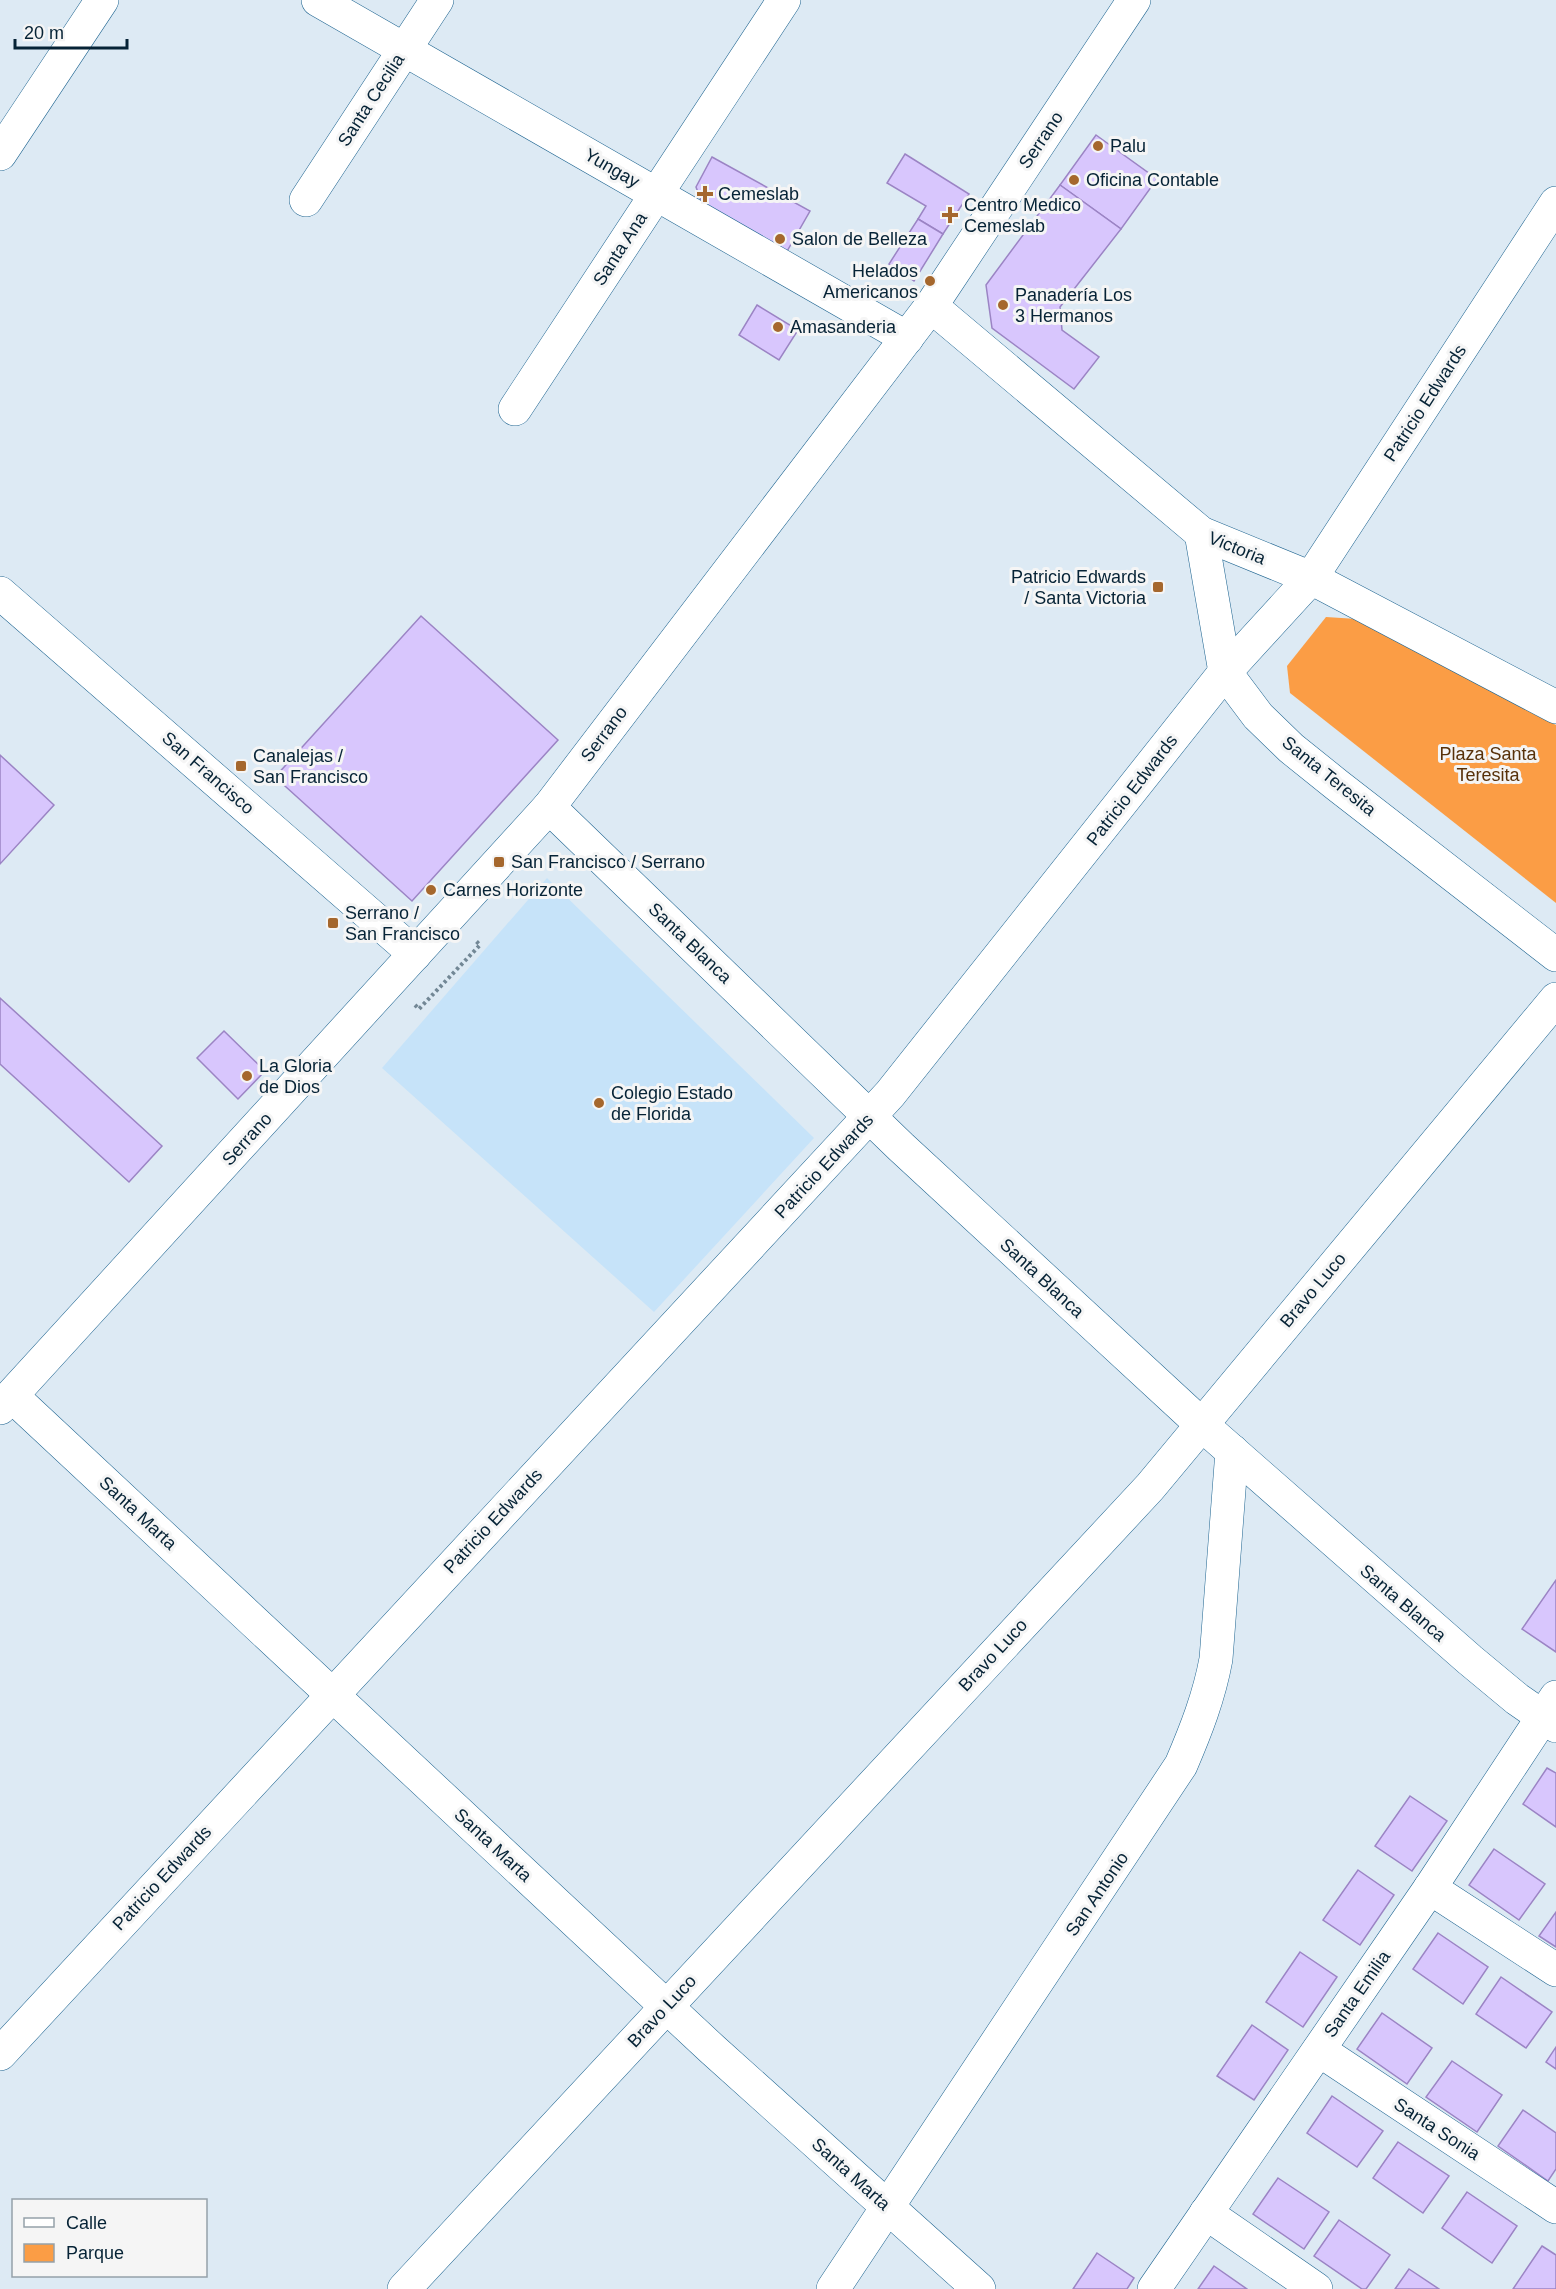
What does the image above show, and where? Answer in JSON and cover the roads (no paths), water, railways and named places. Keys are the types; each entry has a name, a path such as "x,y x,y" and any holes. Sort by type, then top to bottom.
{"street":[{"path":"0,154 102,0"},
{"name":"Yungay","path":"318,0 907,338"},
{"name":"Santa Cecilia","path":"306,200 437,0"},
{"name":"Santa Ana","path":"515,409 784,0"},
{"name":"Serrano","path":"6,1402 549,807 931,306 1134,0"},
{"name":"Patricio Edwards","path":"0,2054 870,1117 1225,672 1311,578 1556,203"},
{"name":"Victoria","path":"931,306 1201,533 1311,578 1556,707"},
{"name":"Santa Teresita","path":"1201,533 1225,672 1258,716 1292,748 1556,955"},
{"name":"San Francisco","path":"0,592 415,954"},
{"name":"Santa Blanca","path":"549,807 870,1117 1201,1424 1462,1654 1551,1713"},
{"name":"Bravo Luco","path":"404,2289 1150,1487 1556,999"},
{"name":"Santa Marta","path":"6,1402 332,1694 666,2006 979,2289"},
{"name":"San Antonio","path":"833,2289 1151,1813 1185,1755 1210,1693 1216,1659 1232,1451"},
{"name":"Santa Emilia","path":"1154,2289 1551,1713"},
{"path":"1430,1888 1556,1970"},
{"name":"Santa Sonia","path":"1319,2050 1556,2207"},
{"path":"1206,2213 1316,2289"}],"place":[{"name":"Palu","path":"1098,146"},
{"name":"Oficina Contable","path":"1074,180"},
{"name":"Cemeslab","path":"705,194"},
{"name":"Centro Medico Cemeslab","path":"950,215"},
{"name":"Salon de Belleza","path":"780,239"},
{"name":"Helados Americanos","path":"930,281"},
{"name":"Panadería Los 3 Hermanos","path":"1003,305"},
{"name":"Amasanderia","path":"778,327"},
{"name":"Patricio Edwards / Santa Victoria","path":"1158,587"},
{"name":"Canalejas / San Francisco","path":"241,766"},
{"name":"San Francisco / Serrano","path":"499,862"},
{"name":"Carnes Horizonte","path":"431,890"},
{"name":"Serrano / San Francisco","path":"333,923"},
{"name":"La Gloria de Dios","path":"247,1076"},
{"name":"Colegio Estado de Florida","path":"599,1103"}],"park label":[{"name":"Plaza Santa Teresita","path":"1488,764"}]}
